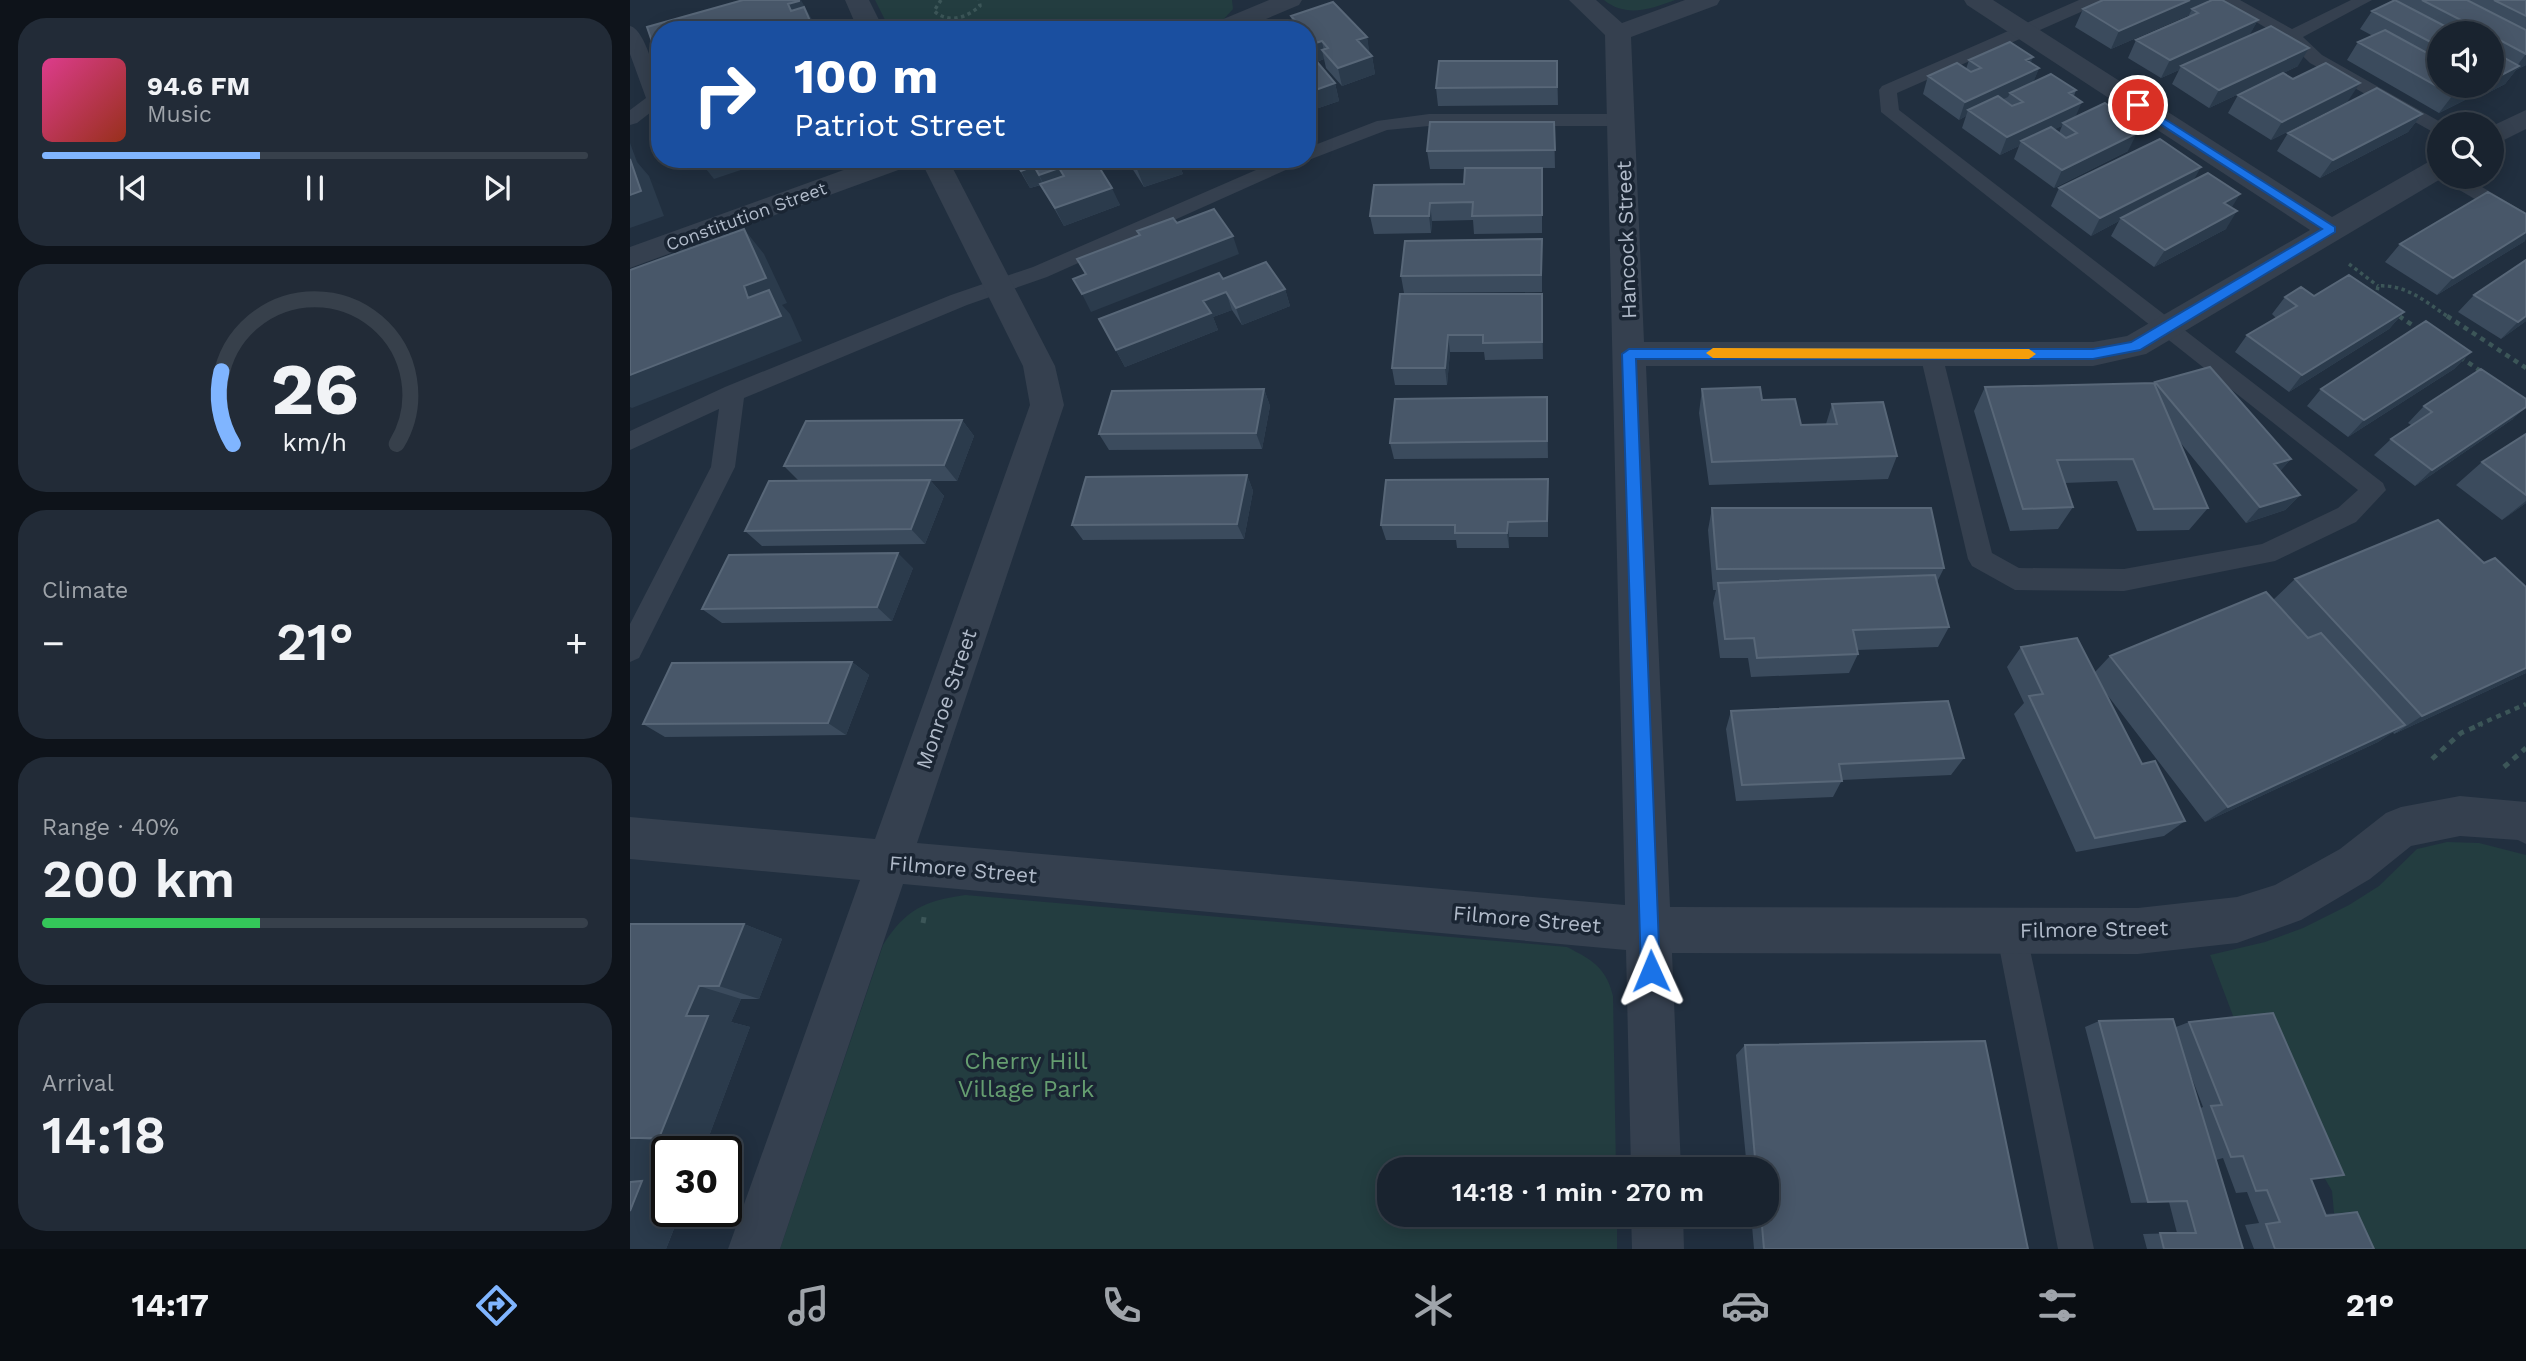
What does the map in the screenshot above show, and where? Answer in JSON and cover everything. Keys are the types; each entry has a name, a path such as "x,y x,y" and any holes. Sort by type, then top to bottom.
{"street":[{"path":"857,0 867,21"},
{"path":"1581,0 1618,33 1708,0"},
{"path":"1976,0 2331,230"},
{"path":"1236,21 1273,3"},
{"name":"Hancock Street","path":"1618,33 1656,1157"},
{"path":"2504,130 2526,118"},
{"name":"Constitution Street","path":"630,258 877,168"},
{"name":"Monroe Street","path":"754,1249 1047,405 1039,366 939,168"},
{"path":"1629,354 2093,354 2135,346 2331,230 2427,178"},
{"name":"Filmore Street","path":"630,838 1650,930 2138,931 2237,920 2285,904 2355,864 2401,828 2460,816 2520,820 2526,823"},
{"path":"1657,1227 1658,1249"}],"lane":[{"path":"1931,354 1981,559 2015,579 2124,580 2266,554 2347,515 2374,490 1890,112 1888,90 2093,0"},
{"path":"2228,0 2292,36 2316,60 2427,123"},
{"path":"2292,36 2364,0"},
{"path":"630,31 651,86"},
{"path":"630,119 651,103"},
{"path":"1316,151 1384,125 1429,120 1622,120"},
{"path":"630,441 733,393 998,286 1040,272 1277,168"},
{"path":"2473,189 2526,222"},
{"path":"630,650 723,467 733,393"},
{"path":"2011,931 2077,1249"}],"path":[{"path":"941,0 934,12 939,17 948,19 973,12 980,6 979,0"},
{"path":"2349,264 2378,286 2392,285 2408,290 2526,368"},
{"path":"2378,286 2375,295 2380,303"},
{"path":"2391,311 2425,334"},
{"path":"2459,356 2492,379"},
{"path":"2432,759 2461,733 2526,704"},
{"path":"2504,767 2526,747"}],"green space":[{"path":"875,0 1232,0 1233,9 1220,21 886,21"},
{"path":"1604,0 1675,0 1648,9 1630,10 1612,6"},
{"path":"2447,842 2479,843 2526,855 2526,1249 2349,1249 2334,1213 2332,1191 2235,1021 2210,955 2265,942 2303,928 2349,905 2379,886 2417,849"},
{"name":"Cherry Hill Village Park","path":"965,895 1567,947 1602,971 1613,996 1616,1157 1377,1157 1377,1227 1617,1227 1617,1249 780,1249 883,945 908,915 938,900"}],"building":[{"path":"743,0 799,0 788,4 791,11 804,7 810,21 668,21"},
{"path":"2103,0 2190,0 2119,31 2083,9"},
{"path":"2212,0 2222,0 2258,20 2170,60 2136,40 2198,13 2192,9"},
{"path":"2395,0 2435,21 2427,21 2427,40 2372,11"},
{"path":"2422,0 2467,0 2526,30 2526,54 2504,42 2504,21 2463,21"},
{"path":"2494,0 2526,0 2526,16"},
{"path":"1333,2 1367,37 1357,40 1372,56 1338,68 1322,50 1328,48 1322,41 1316,43 1316,21 1295,21 1291,16"},
{"path":"2271,26 2309,48 2219,90 2181,66"},
{"path":"2385,30 2427,53 2427,80 2358,42"},
{"path":"2010,42 2033,57 2026,60 2039,68 1965,102 1928,76 1957,63 1971,72 1981,68 1969,60"},
{"path":"2504,58 2519,66 2504,74"},
{"path":"1316,61 1335,83 1316,90"},
{"path":"1439,61 1557,61 1557,87 1436,88"},
{"path":"2326,63 2360,83 2282,122 2238,95 2283,73 2293,79"},
{"path":"2051,74 2076,90 2069,93 2082,102 2007,137 1968,110 1998,96 2012,106 2023,102 2010,93"},
{"path":"2377,88 2422,114 2333,160 2288,133"},
{"path":"2105,103 2131,121 2124,124 2137,133 2062,170 2021,141 2051,127 2066,138 2077,133 2063,123"},
{"path":"1430,122 1554,122 1555,150 1427,151"},
{"path":"2160,139 2201,167 2100,218 2059,188"},
{"path":"630,159 641,191 630,195"},
{"path":"1035,168 1059,168 1039,175"},
{"path":"1059,168 1100,168 1112,188 1055,208 1040,184 1064,176"},
{"path":"1465,168 1542,168 1542,215 1472,216 1473,202 1430,203 1429,216 1370,216 1374,185 1464,184"},
{"path":"2208,173 2240,194 2224,203 2237,211 2165,250 2121,218"},
{"path":"2488,192 2526,214 2526,232 2453,278 2400,244"},
{"path":"1214,209 1233,236 1082,294 1073,279 1086,274 1077,259 1140,235 1137,231 1173,218 1177,223"},
{"path":"744,229 766,278 744,286 748,298 769,290 781,316 630,375 630,270"},
{"path":"1542,239 1541,275 1401,276 1405,241"},
{"path":"2526,260 2526,316 2518,322 2474,295"},
{"path":"1266,262 1285,289 1236,308 1226,292 1203,301 1211,313 1116,350 1099,319 1219,273 1223,279"},
{"path":"2349,275 2404,312 2302,375 2247,335 2297,306 2285,297 2301,287 2314,296"},
{"path":"1400,294 1542,294 1542,342 1483,343 1483,335 1448,335 1445,368 1392,368"},
{"path":"2426,321 2471,352 2364,420 2321,389"},
{"path":"2210,367 2291,459 2274,464 2300,495 2260,507 2155,382"},
{"path":"2481,369 2526,399 2526,407 2432,470 2391,439 2432,412 2424,406"},
{"path":"2154,383 2208,508 2154,509 2133,459 2057,460 2073,507 2023,509 1985,387"},
{"path":"1760,387 1762,400 1795,399 1801,425 1837,424 1832,404 1883,402 1897,456 1712,462 1702,389"},
{"path":"1264,389 1256,433 1099,434 1112,391"},
{"path":"1547,397 1547,441 1390,443 1395,399"},
{"path":"962,420 944,465 784,466 806,421"},
{"path":"2526,434 2526,495 2482,462"},
{"path":"1247,475 1237,524 1072,525 1086,477"},
{"path":"1548,479 1547,521 1508,522 1507,533 1455,533 1455,525 1381,525 1386,480"},
{"path":"930,480 911,529 745,531 769,481"},
{"path":"1712,508 1931,508 1944,568 1717,569"},
{"path":"2438,520 2484,563 2495,558 2526,587 2526,668 2422,716 2295,579"},
{"path":"898,553 877,607 702,609 729,555"},
{"path":"1935,575 1949,627 1853,630 1858,654 1757,658 1754,638 1725,639 1718,583"},
{"path":"2266,592 2308,638 2321,633 2405,725 2228,807 2110,656"},
{"path":"2077,638 2142,764 2155,761 2185,821 2095,838 2029,696 2043,694 2021,647"},
{"path":"852,662 828,723 643,724 672,663"},
{"path":"1948,701 1964,758 1839,764 1842,781 1742,785 1731,711"},
{"path":"630,924 744,924 719,986 699,986 686,1016 708,1016 660,1136 630,1138"},
{"path":"2273,1013 2344,1175 2311,1179 2326,1216 2357,1212 2374,1249 2275,1249 2266,1224 2280,1222 2267,1190 2256,1191 2243,1156 2231,1157 2211,1106 2222,1105 2189,1022"},
{"path":"2173,1019 2243,1249 2164,1249 2160,1233 2196,1233 2187,1201 2148,1202 2099,1021"},
{"path":"1985,1041 2028,1249 1764,1249 1762,1227 1779,1227 1779,1157 1755,1157 1745,1045"},
{"path":"642,1181 630,1211 630,1182"}],"slow traffic":[{"path":"1713,353 2029,354"}],"route":[{"path":"1651,971 1629,354 2093,354 2135,346 2331,230 2138,105"}]}
